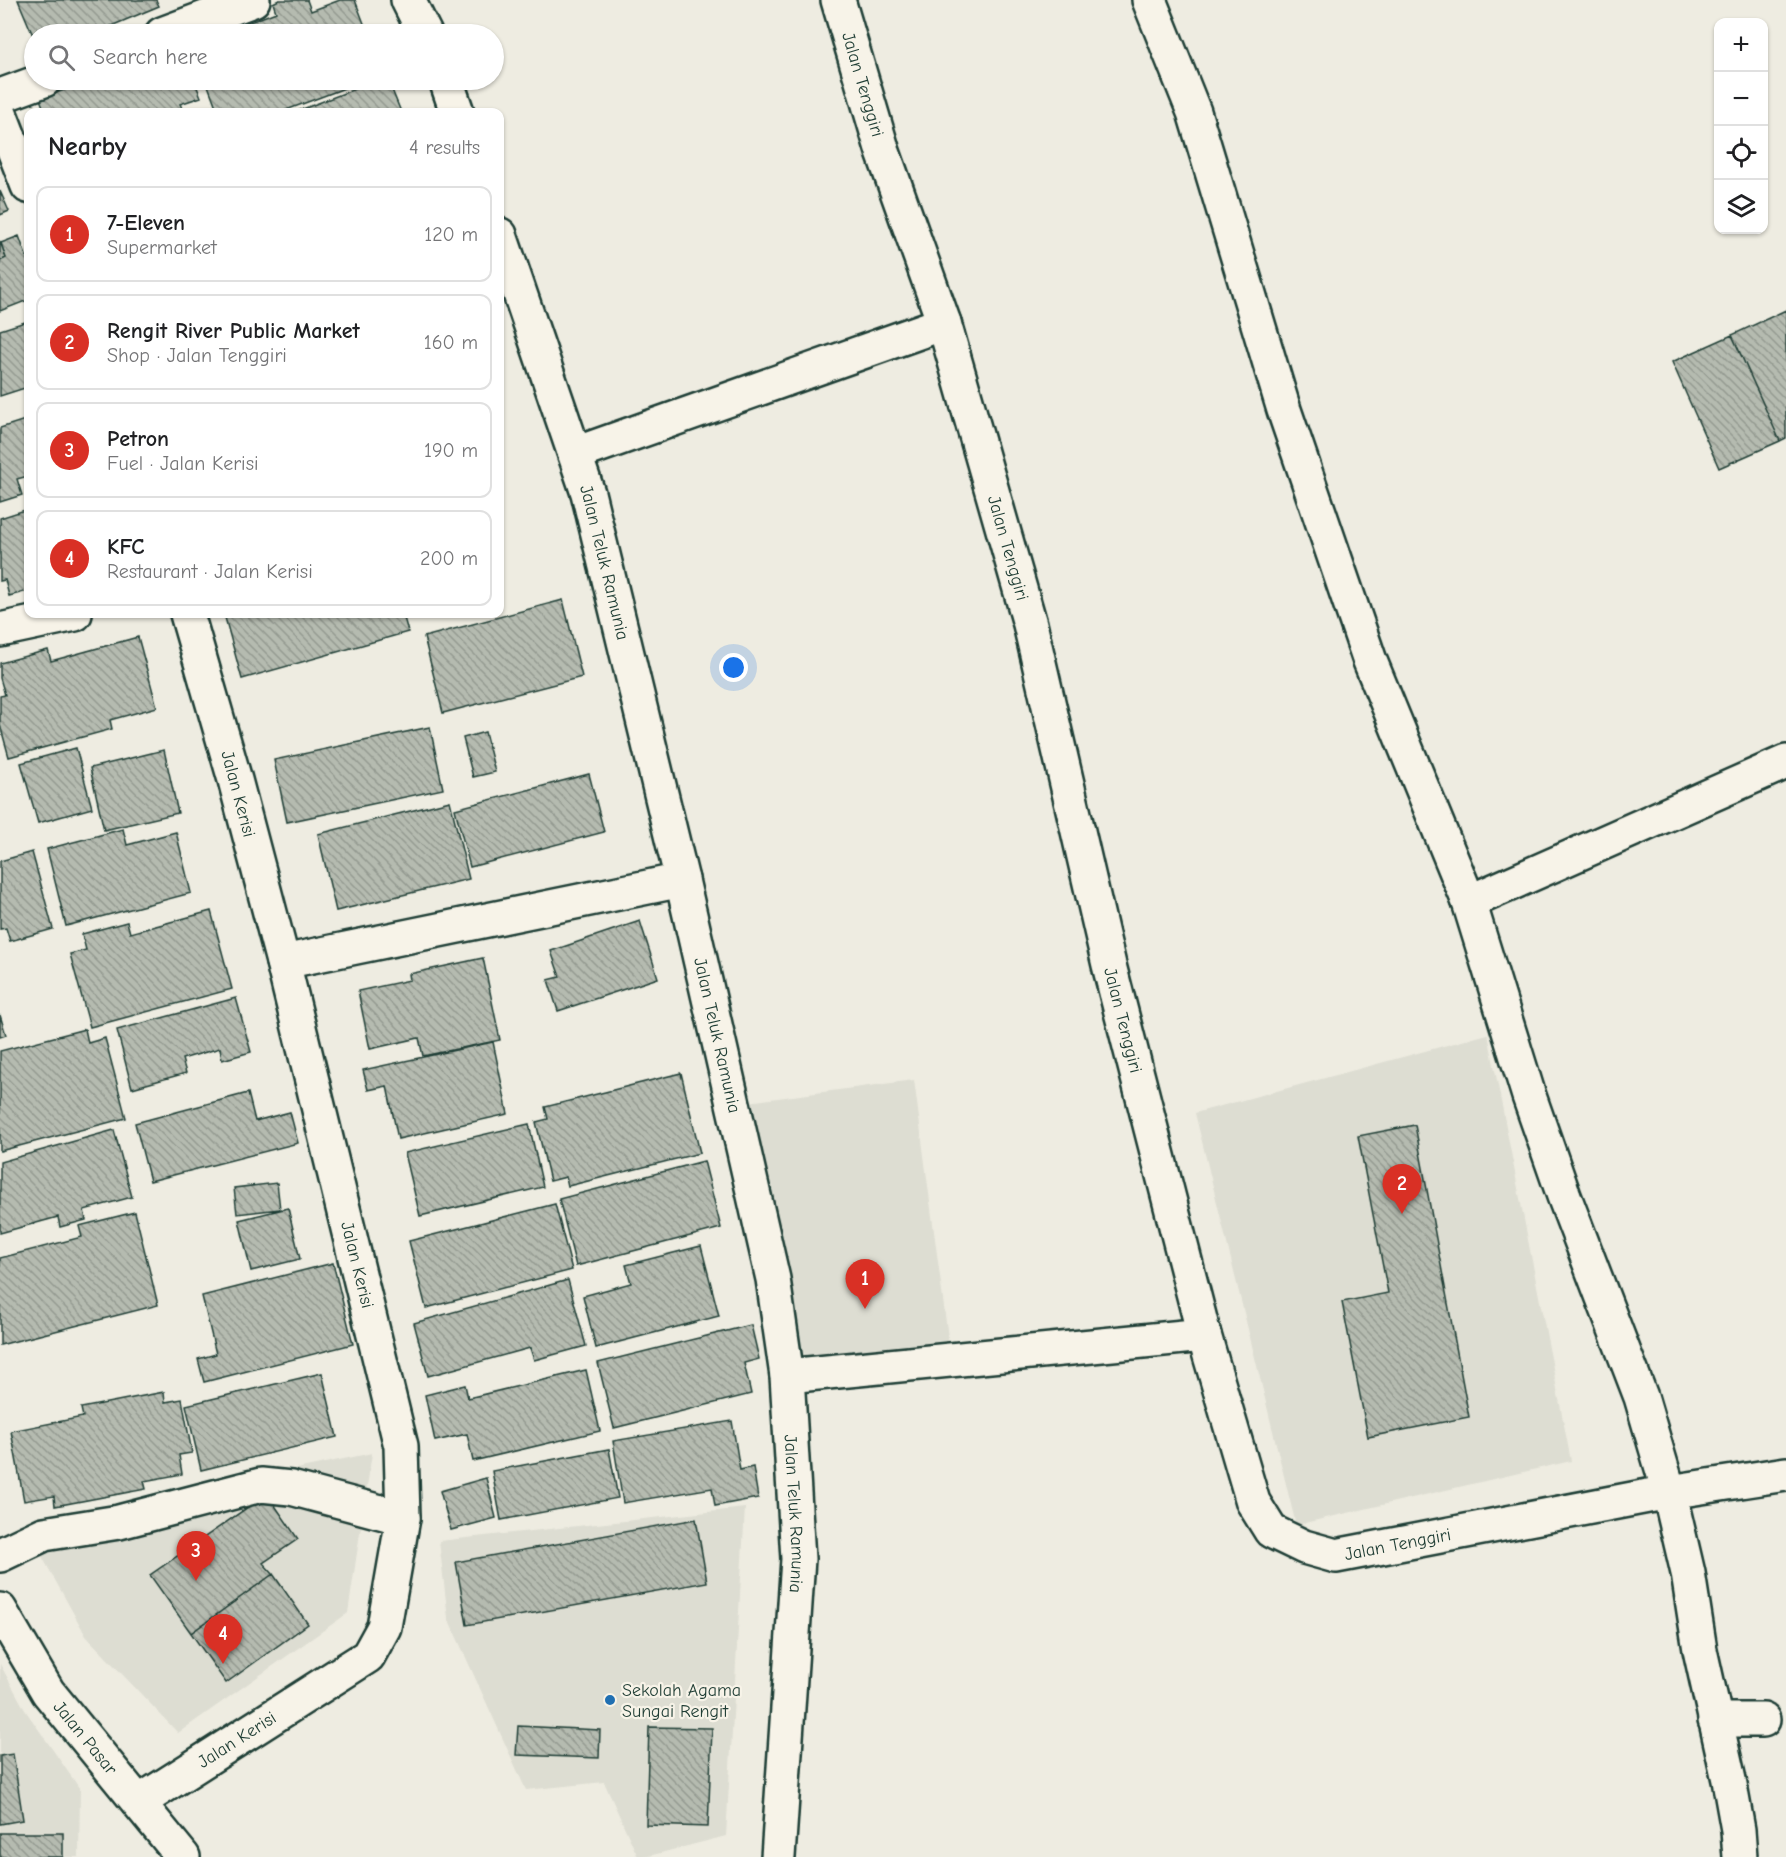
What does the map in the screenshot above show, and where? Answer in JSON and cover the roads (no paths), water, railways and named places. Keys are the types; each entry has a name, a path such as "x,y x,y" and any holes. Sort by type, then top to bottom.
{"street":[{"path":"189,24 254,0"},
{"path":"408,0 420,24"},
{"name":"Jalan Tenggiri","path":"837,0 884,152 944,323 1030,624 1109,964 1204,1335 1252,1502 1271,1531 1304,1547 1336,1556 1669,1492 1786,1474"},
{"path":"1149,0 1194,112 1284,410 1370,661 1469,903 1529,1096 1564,1196 1641,1397 1669,1492 1688,1573 1694,1618 1731,1790 1740,1857"},
{"path":"0,96 24,87"},
{"path":"449,90 456,108"},
{"path":"0,114 24,176"},
{"name":"Jalan Teluk Ramunia","path":"504,248 591,505 681,880 772,1279 787,1376 798,1560 778,1857"},
{"path":"574,454 944,323"},
{"path":"0,630 56,618"},
{"name":"Jalan Kerisi","path":"139,1802 368,1656 384,1628 403,1518 401,1446 283,962 235,780 188,618"},
{"path":"1469,903 1786,762"},
{"path":"283,962 681,880"},
{"path":"787,1376 1204,1335"},
{"path":"0,1555 44,1534 119,1522 261,1485 291,1488 403,1518"},
{"name":"Jalan Pasar","path":"0,1610 48,1692 183,1857"},
{"path":"1715,1720 1763,1720"}],"place":[{"name":"Rengit River Public Market","path":"1402,1214"},
{"name":"7-Eleven","path":"865,1309"},
{"name":"Petron","path":"196,1581"},
{"name":"KFC","path":"223,1664"},
{"name":"Sekolah Agama Sungai Rengit","path":"610,1700"}]}
